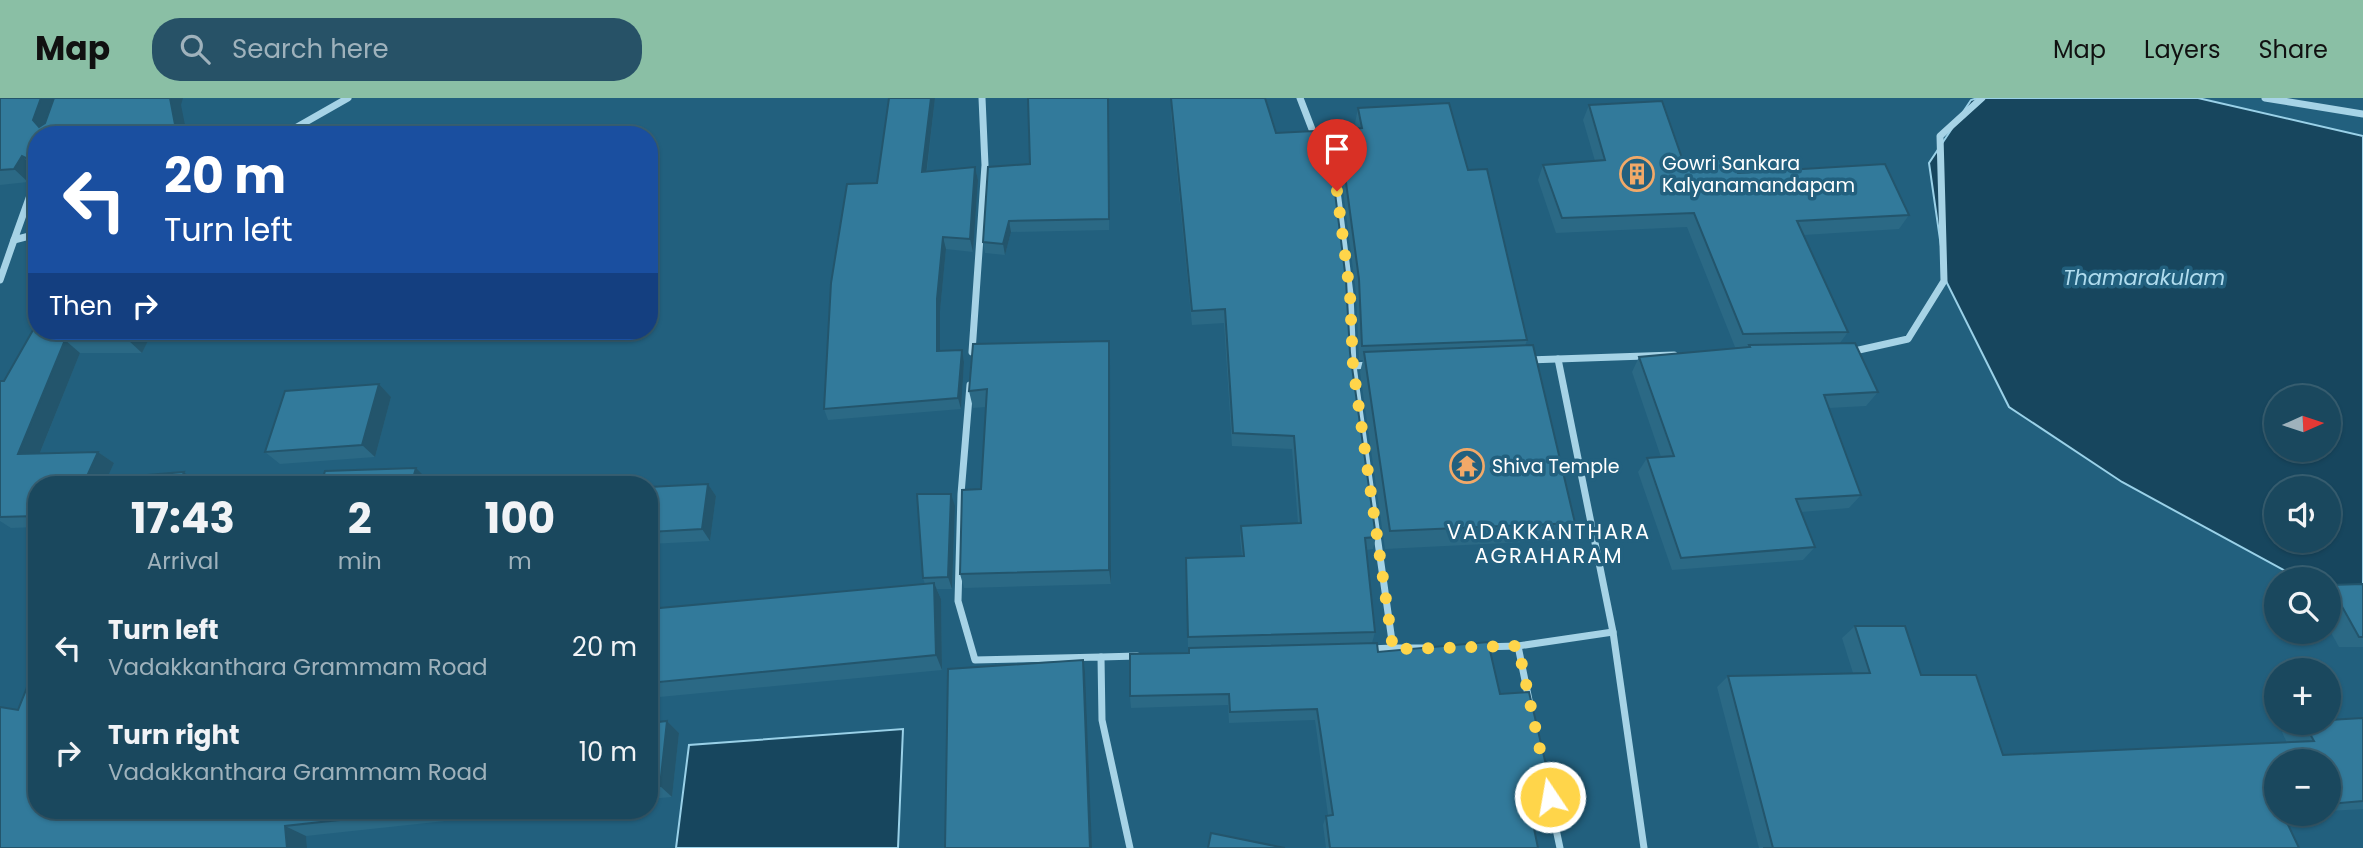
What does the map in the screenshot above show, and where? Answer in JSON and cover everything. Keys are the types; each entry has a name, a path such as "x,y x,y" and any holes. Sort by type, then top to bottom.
{"street":[{"path":"299,126 348,98"},
{"path":"972,356 985,165 982,98"},
{"path":"1300,98 1318,146"},
{"path":"1835,352 1908,340 1944,281 1940,136 1982,98"},
{"path":"2265,98 2363,114"},
{"path":"1328,168 1337,191 1350,294 1353,366 1393,649"},
{"path":"0,280 28,201"},
{"path":"14,240 28,236"},
{"path":"1517,360 1683,355"},
{"path":"1559,359 1613,632 1643,848"},
{"path":"1353,366 1380,365"},
{"path":"971,369 961,494 958,601 975,660 1143,656"},
{"path":"1476,647 1518,646 1613,632"},
{"path":"1518,646 1532,713"},
{"path":"1365,649 1434,648"},
{"path":"1101,657 1102,720 1130,848"},
{"path":"1543,767 1560,848"}],"water":[{"name":"Thamarakulam","path":"1978,98 2198,98 2363,136 2363,590 2341,589 2341,567 2278,567 2122,482 2009,407 1946,281 1929,163 1971,100"},
{"path":"903,729 898,848 676,848 689,745"}],"building":[{"path":"0,98 41,98 33,120 38,126 28,126 28,159 22,156 14,169 0,170"},
{"path":"54,98 170,98 175,126 40,126 45,123"},
{"path":"889,98 931,98 922,172 975,167 970,239 943,237 937,299 937,351 962,350 958,398 824,409 831,283 847,184 877,183"},
{"path":"1028,98 1108,98 1109,219 1009,221 1003,244 983,242 988,167 1030,164"},
{"path":"1171,98 1265,98 1276,133 1314,131 1333,177 1346,280 1350,353 1376,537 1365,538 1375,632 1188,637 1186,558 1244,556 1241,526 1301,523 1294,436 1233,433 1225,309 1192,311"},
{"path":"1662,101 1683,161 1732,158 1738,173 1885,164 1909,215 1797,221 1848,332 1743,334 1694,213 1562,218 1543,165 1605,160 1589,105"},
{"path":"1449,103 1468,170 1487,169 1527,340 1362,346 1359,279 1345,175 1327,130 1362,128 1358,108"},
{"path":"28,339 65,340 18,454 98,452 87,476 28,476 28,516 0,517 0,381 4,381"},
{"path":"1109,341 1109,570 960,574 962,490 981,489 987,389 969,391 973,344"},
{"path":"1855,343 1878,392 1824,395 1861,495 1796,499 1815,547 1681,558 1647,458 1674,456 1639,357 1750,347 1749,345"},
{"name":"Shiva Temple","path":"1533,345 1575,523 1390,531 1364,352"},
{"path":"379,384 362,445 265,452 285,391"},
{"path":"416,468 414,476 324,476 325,471"},
{"path":"184,472 182,476 136,476"},
{"path":"708,484 702,529 658,531 658,487"},
{"path":"917,494 951,494 948,577 923,578"},
{"path":"934,583 936,655 658,682 658,608"},
{"path":"2363,584 2363,637 2359,637 2341,605 2341,585"},
{"path":"1855,626 1905,626 1921,675 1976,675 2003,755 2314,741 2311,735 2341,735 2341,719 2363,718 2363,801 2341,803 2341,749 2264,749 2264,826 2289,826 2299,848 1773,848 1728,676 1870,673"},
{"path":"1488,642 1500,694 1529,692 1550,782 1525,784 1538,848 1330,848 1326,816 1333,815 1317,709 1230,712 1229,694 1130,696 1130,654 1189,653 1189,648 1377,643 1378,652"},
{"path":"1083,660 1090,848 945,848 948,669"},
{"path":"28,685 28,819 349,819 285,826 287,848 0,848 0,707 18,710"},
{"path":"667,721 658,786 658,722"},
{"path":"1211,833 1285,848 1208,848"}],"place":[{"name":"Gowri Sankara Kalyanamandapam","path":"1637,174"},
{"name":"Shiva Temple","path":"1467,466"}],"district":[{"name":"VADAKKANTHARA AGRAHARAM","path":"1549,543"}],"route":[{"path":"1337,191 1350,294 1353,366 1393,649 1518,646 1550,797"}]}
